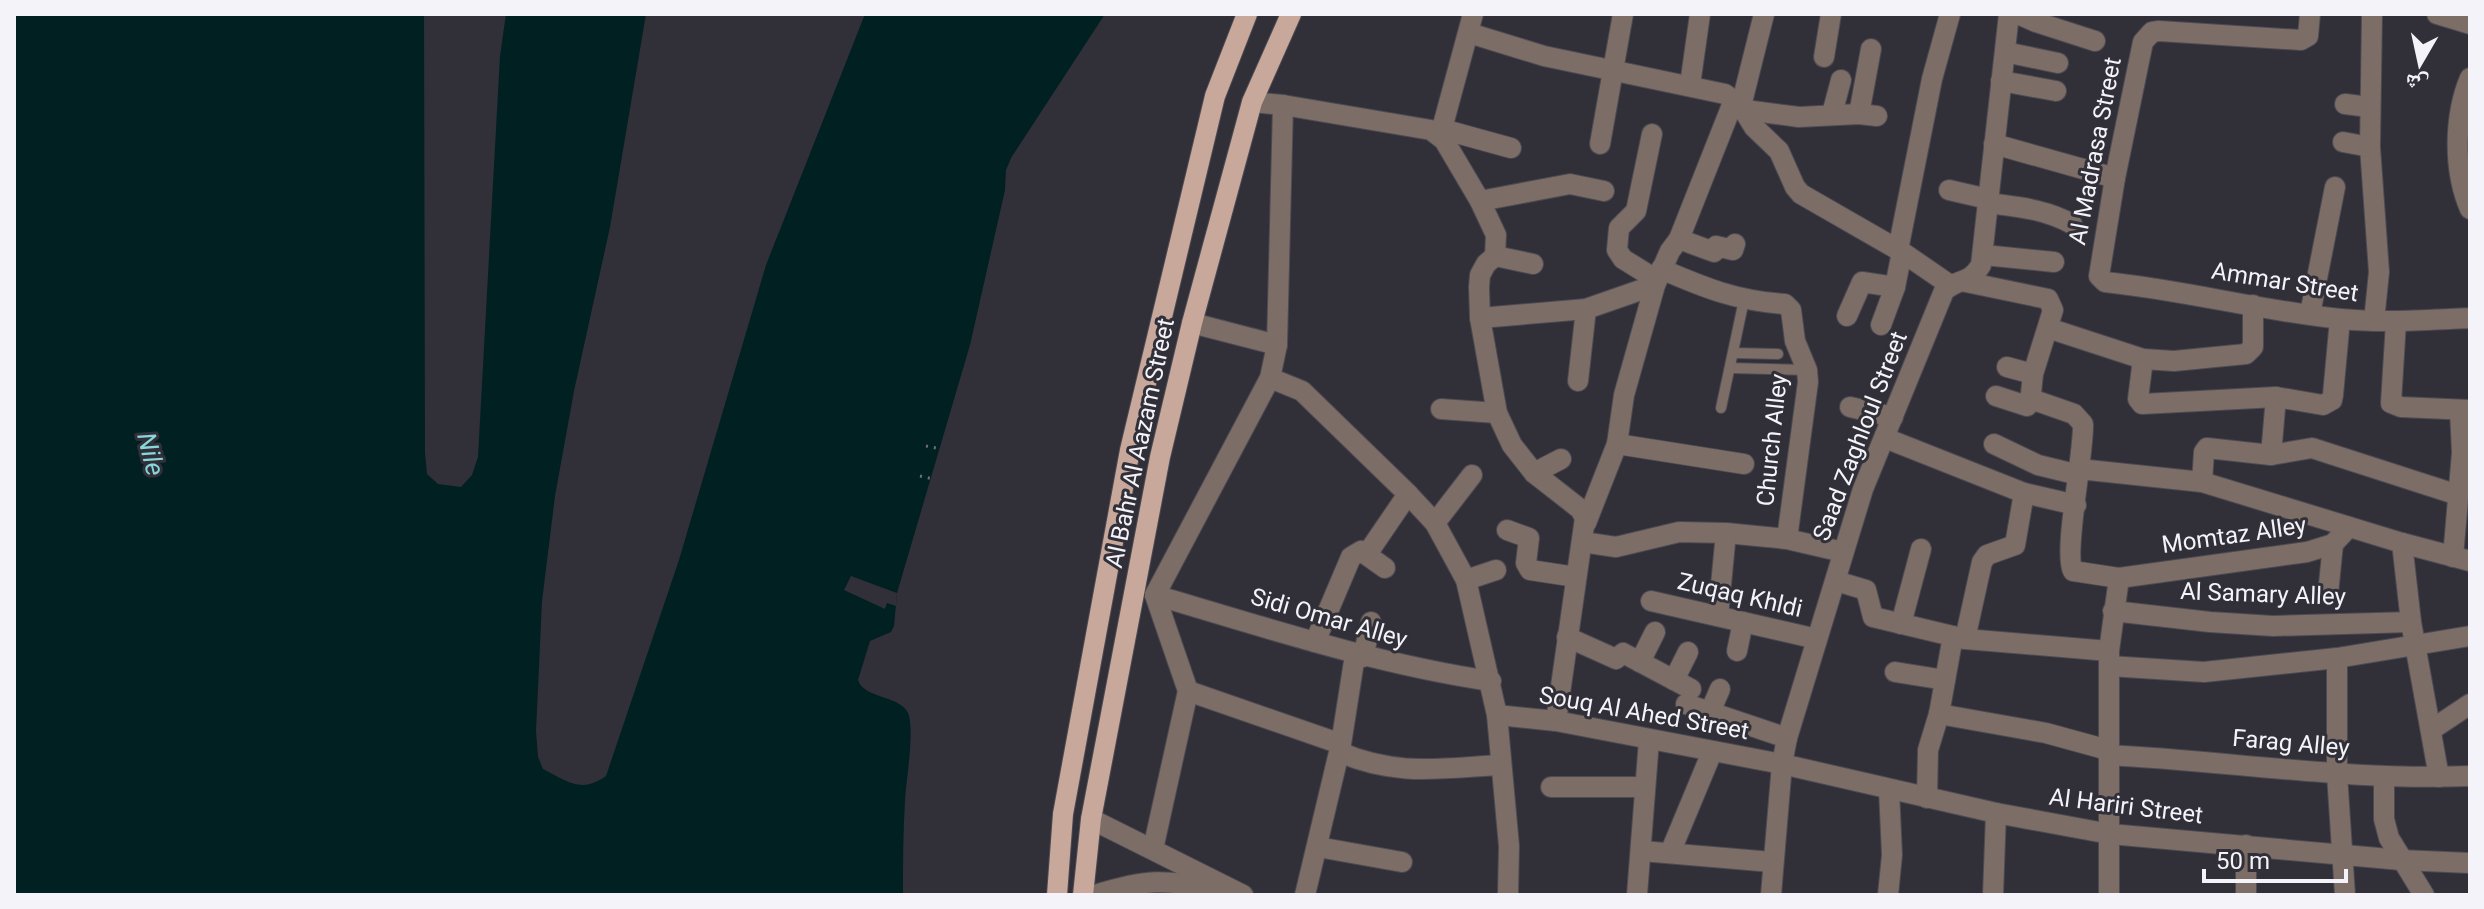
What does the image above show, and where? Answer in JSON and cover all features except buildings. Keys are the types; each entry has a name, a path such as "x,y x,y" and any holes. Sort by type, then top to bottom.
{"main road":[{"name":"Al Bahr Al Aazam Street","path":"1057,895 1063,814 1130,450 1215,96 1247,14"},
{"name":"Al Bahr Al Aazam Street","path":"1083,895 1091,819 1160,457 1192,323 1252,102 1291,14"}],"street":[{"path":"1600,144 1623,14"},
{"path":"1690,85 1700,14"},
{"path":"1556,721 1584,532 1617,444 1624,395 1658,278 1740,105 1764,14"},
{"path":"1824,57 1831,14"},
{"path":"1881,325 1895,287 1932,79 1950,14"},
{"name":"Saad Zaghloul Street","path":"1771,895 1787,738 1863,489 1944,291 1981,265 1984,255 2009,14"},
{"path":"2018,14 2095,41"},
{"name":"Al Madrasa Street","path":"2098,272 2143,42 2147,36 2159,31 2301,40 2308,36 2310,14"},
{"path":"2372,14 2363,45 2379,272 2374,321"},
{"path":"2437,14 2470,24"},
{"path":"1584,532 1580,509 1534,473 1512,445 1497,413 1480,318 1480,275 1495,256 1496,235 1441,133 1471,24 1544,56 1725,94 1740,105 1754,127 1785,160 1795,187 1801,194 1958,283 2048,299 2053,310 2033,374 2029,402"},
{"path":"1740,105 1799,117 1868,115 1871,49"},
{"path":"2005,52 2058,63"},
{"path":"1832,114 1841,80"},
{"path":"2001,81 2056,91"},
{"path":"2467,91 2458,145 2468,198"},
{"path":"1252,102 1431,130 1511,148"},
{"path":"2345,104 2369,107"},
{"path":"1153,849 1188,691 1155,595 1270,378 1277,345 1283,105"},
{"path":"1652,134 1636,211 1619,228 1617,250 1623,259 1658,278 1744,300"},
{"path":"2343,142 2370,147"},
{"path":"1994,144 2115,178"},
{"path":"1480,201 1570,184 1604,191"},
{"path":"2310,314 2335,187"},
{"path":"1949,190 2054,214 2072,224"},
{"path":"1679,239 1714,252 1716,246 1733,250 1735,244"},
{"path":"1984,255 2054,262"},
{"path":"1495,256 1533,264"},
{"name":"Ammar Street","path":"2098,272 2105,282 2182,291 2340,319 2396,322 2470,318"},
{"path":"1480,318 1586,309 1658,278"},
{"path":"1847,316 1862,282 1895,287"},
{"name":"Church Alley","path":"1744,300 1785,304 1791,310 1795,341 1807,370 1787,539"},
{"path":"2048,328 2143,359 2174,361 2249,353 2253,347 2253,305"},
{"path":"1578,381 1586,309"},
{"path":"2143,359 2138,399 2142,404 2276,397 2323,405 2332,400 2340,319"},
{"path":"1994,444 2038,465 2079,472 2202,482 2461,559 2458,495 2465,410 2401,407 2391,403 2396,322"},
{"path":"1192,323 1277,345"},
{"path":"2007,367 2033,374"},
{"path":"1270,378 1302,391 1408,494 1435,523 1466,580 1497,715 1509,846 1508,895"},
{"path":"1885,438 2024,493 2076,505 2083,430 2079,418 2029,402 1996,396"},
{"path":"2271,455 2276,397"},
{"path":"1850,407 1893,417"},
{"path":"1441,409 1497,413"},
{"path":"1617,444 1744,464"},
{"path":"2202,482 2204,450 2207,448 2271,455 2312,448 2458,495"},
{"path":"1534,473 1561,459"},
{"path":"1435,523 1472,475"},
{"path":"1927,798 1928,750 1945,680 1982,562 1987,555 2015,545 2024,493"},
{"path":"1367,554 1408,494"},
{"name":"Momtaz Alley","path":"2076,505 2071,569 2119,578 2307,552 2333,544 2349,527"},
{"path":"1507,530 1529,538 1526,563 1530,570 1576,577"},
{"path":"1584,532 1616,547 1679,532 1726,533 1787,539 1843,552"},
{"path":"1718,616 1726,533"},
{"path":"2402,543 2411,622 2439,777"},
{"path":"2328,594 2333,544"},
{"path":"1901,624 1921,549"},
{"path":"1315,642 1351,557 1356,552 1367,554 1385,568"},
{"path":"1466,580 1496,570"},
{"path":"2109,895 2109,659 2119,578"},
{"path":"1836,581 1866,590 1873,617 1901,624 1959,638 2204,672 2337,658 2470,636"},
{"name":"Sidi Omar Alley","path":"1155,595 1359,656 1426,672 1491,681"},
{"name":"Zuqaq Khldi","path":"1651,601 1817,639"},
{"name":"Al Samary Alley","path":"2113,611 2273,626 2411,622"},
{"path":"1305,895 1359,656 1371,622"},
{"path":"1737,651 1743,622"},
{"path":"1640,662 1655,632"},
{"path":"1567,637 1616,659 1623,653 1684,691 1710,712 1787,738"},
{"path":"1684,691 1688,652"},
{"path":"2337,658 2337,774 2345,895"},
{"path":"1895,672 1945,680"},
{"path":"1710,712 1720,689"},
{"path":"1188,691 1386,768 1412,770 1501,765"},
{"path":"2431,730 2470,704"},
{"name":"Farag Alley","path":"1939,714 2046,733 2108,753 2337,774 2470,776"},
{"name":"Souq Al Ahed Street","path":"1497,715 1556,721 1782,764"},
{"path":"1637,895 1649,740"},
{"path":"1670,853 1712,752"},
{"name":"Al Hariri Street","path":"1782,764 1996,813 2110,834 2401,860 2470,863"},
{"path":"2384,776 2384,819 2389,838 2424,895"},
{"path":"1551,787 1645,787"},
{"path":"1888,895 1892,855 1889,790"},
{"path":"1993,895 1996,813"},
{"path":"1091,819 1242,894"},
{"path":"2246,845 2246,895"},
{"path":"1318,847 1402,862"},
{"path":"1642,851 1772,862"},
{"path":"1095,895 1136,883 1160,881 1242,894"}],"lane":[{"path":"1721,408 1744,300"},
{"path":"1733,353 1778,354"},
{"path":"1730,368 1807,370"}],"path":[{"path":"926,446 941,449"},
{"path":"920,476 933,479"}],"water":[{"name":"Nile","path":"14,14 424,14 425,453 427,474 438,484 461,487 472,475 478,457 500,56 506,14 646,14 610,227 574,391 555,496 542,601 536,731 538,757 543,769 581,785 606,776 679,560 766,265 865,14 1105,14 1006,170 1005,190 970,345 897,593 894,626 891,632 870,641 858,680 867,691 904,707 910,721 903,895 14,895"}],"pier":[{"path":"851,576 897,593 896,606 887,603 885,609 844,590"}]}
